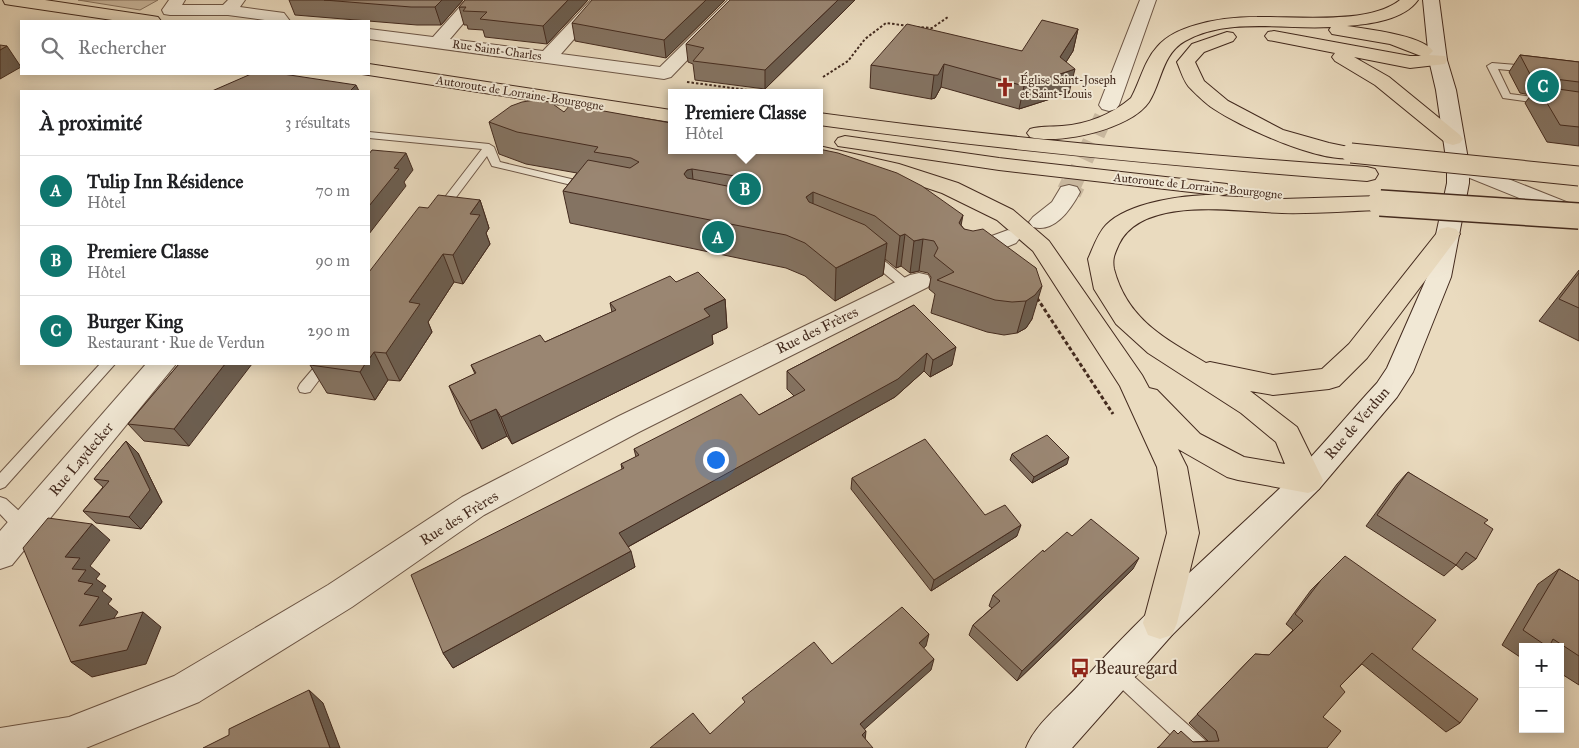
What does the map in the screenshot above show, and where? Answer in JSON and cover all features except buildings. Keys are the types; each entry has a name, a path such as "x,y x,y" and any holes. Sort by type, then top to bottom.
{"highway":[{"path":"970,139 1009,133 1052,133 1089,130 1117,118 1140,100 1156,61 1168,43 1192,32 1216,26 1252,23 1294,23 1361,19 1394,11 1410,0"},
{"path":"10,8 42,20"},
{"path":"10,8 141,20"},
{"path":"1294,23 1382,37 1417,47 1438,60"},
{"path":"1438,60 1402,60 1285,36 1259,35 1222,37 1198,48 1186,62 1196,84 1221,105 1276,134 1326,149 1579,176"},
{"path":"1306,41 1347,60 1382,81 1453,139"},
{"name":"Autoroute de Lorraine-Bourgogne","path":"370,54 668,99"},
{"name":"Autoroute de Lorraine-Bourgogne","path":"370,70 668,116"},
{"path":"616,108 668,119"},
{"name":"Autoroute de Lorraine-Bourgogne","path":"823,121 1128,156 1579,189"},
{"name":"Autoroute de Lorraine-Bourgogne","path":"823,139 999,164 1154,183 1380,203 1579,216"},
{"path":"823,154 891,169 950,188 1005,216 1041,246 1132,382 1172,467 1183,533 1160,623"},
{"path":"1308,480 1287,435 1251,405 1157,346 1125,318 1107,289 1100,259 1115,229 1138,215 1163,206 1212,202 1282,206 1380,203"},
{"path":"1197,370 1273,384 1329,379 1358,351 1448,234"},
{"path":"1132,382 1190,442 1238,468 1308,480"}],"street":[{"path":"177,0 170,10 232,5 279,19 294,6"},
{"path":"438,42 475,0"},
{"name":"Rue Saint-Charles","path":"370,34 547,58 600,0"},
{"path":"547,58 664,73 737,0"},
{"path":"1109,105 1148,0"},
{"name":"Rue de Verdun","path":"1045,748 1075,718 1115,671 1160,623 1308,480 1387,390 1399,372 1440,277 1458,174 1438,60 1431,0"},
{"path":"1458,174 1521,190 1579,216"},
{"path":"1041,222 1061,206 1069,192"},
{"path":"967,254 1008,238"},
{"name":"Rue des Frères","path":"0,747 69,736 186,688 340,596 473,506 629,424 913,283"},
{"name":"Rue Laydecker","path":"0,555 161,365"}],"lane":[{"path":"1540,71 1492,66 1506,96 1579,106"},
{"path":"370,134 489,147"},
{"path":"489,147 496,164 563,182 600,188"},
{"path":"435,218 489,147"},
{"path":"859,249 913,283"},
{"path":"0,483 107,365"},
{"path":"305,388 323,365"},
{"path":"0,504 24,526"},
{"path":"1115,671 1199,748"}],"path":[{"path":"823,76 848,61 865,39 886,23 932,28 948,17"},
{"path":"664,73 675,81 738,89"},
{"path":"1031,290 1115,416"}],"shaded area":[{"path":"78,0 158,0 140,10"}],"tunnel":[{"path":"1072,185 1109,105"},
{"path":"1069,192 1073,184"}],"place":[{"name":"Burger King","path":"1543,86"},
{"name":"Église Saint-Joseph et Saint-Louis","path":"1005,87"},
{"name":"Premiere Classe","path":"745,189"},
{"name":"Tulip Inn Résidence","path":"718,237"},
{"name":"Beauregard","path":"1080,668"}]}
